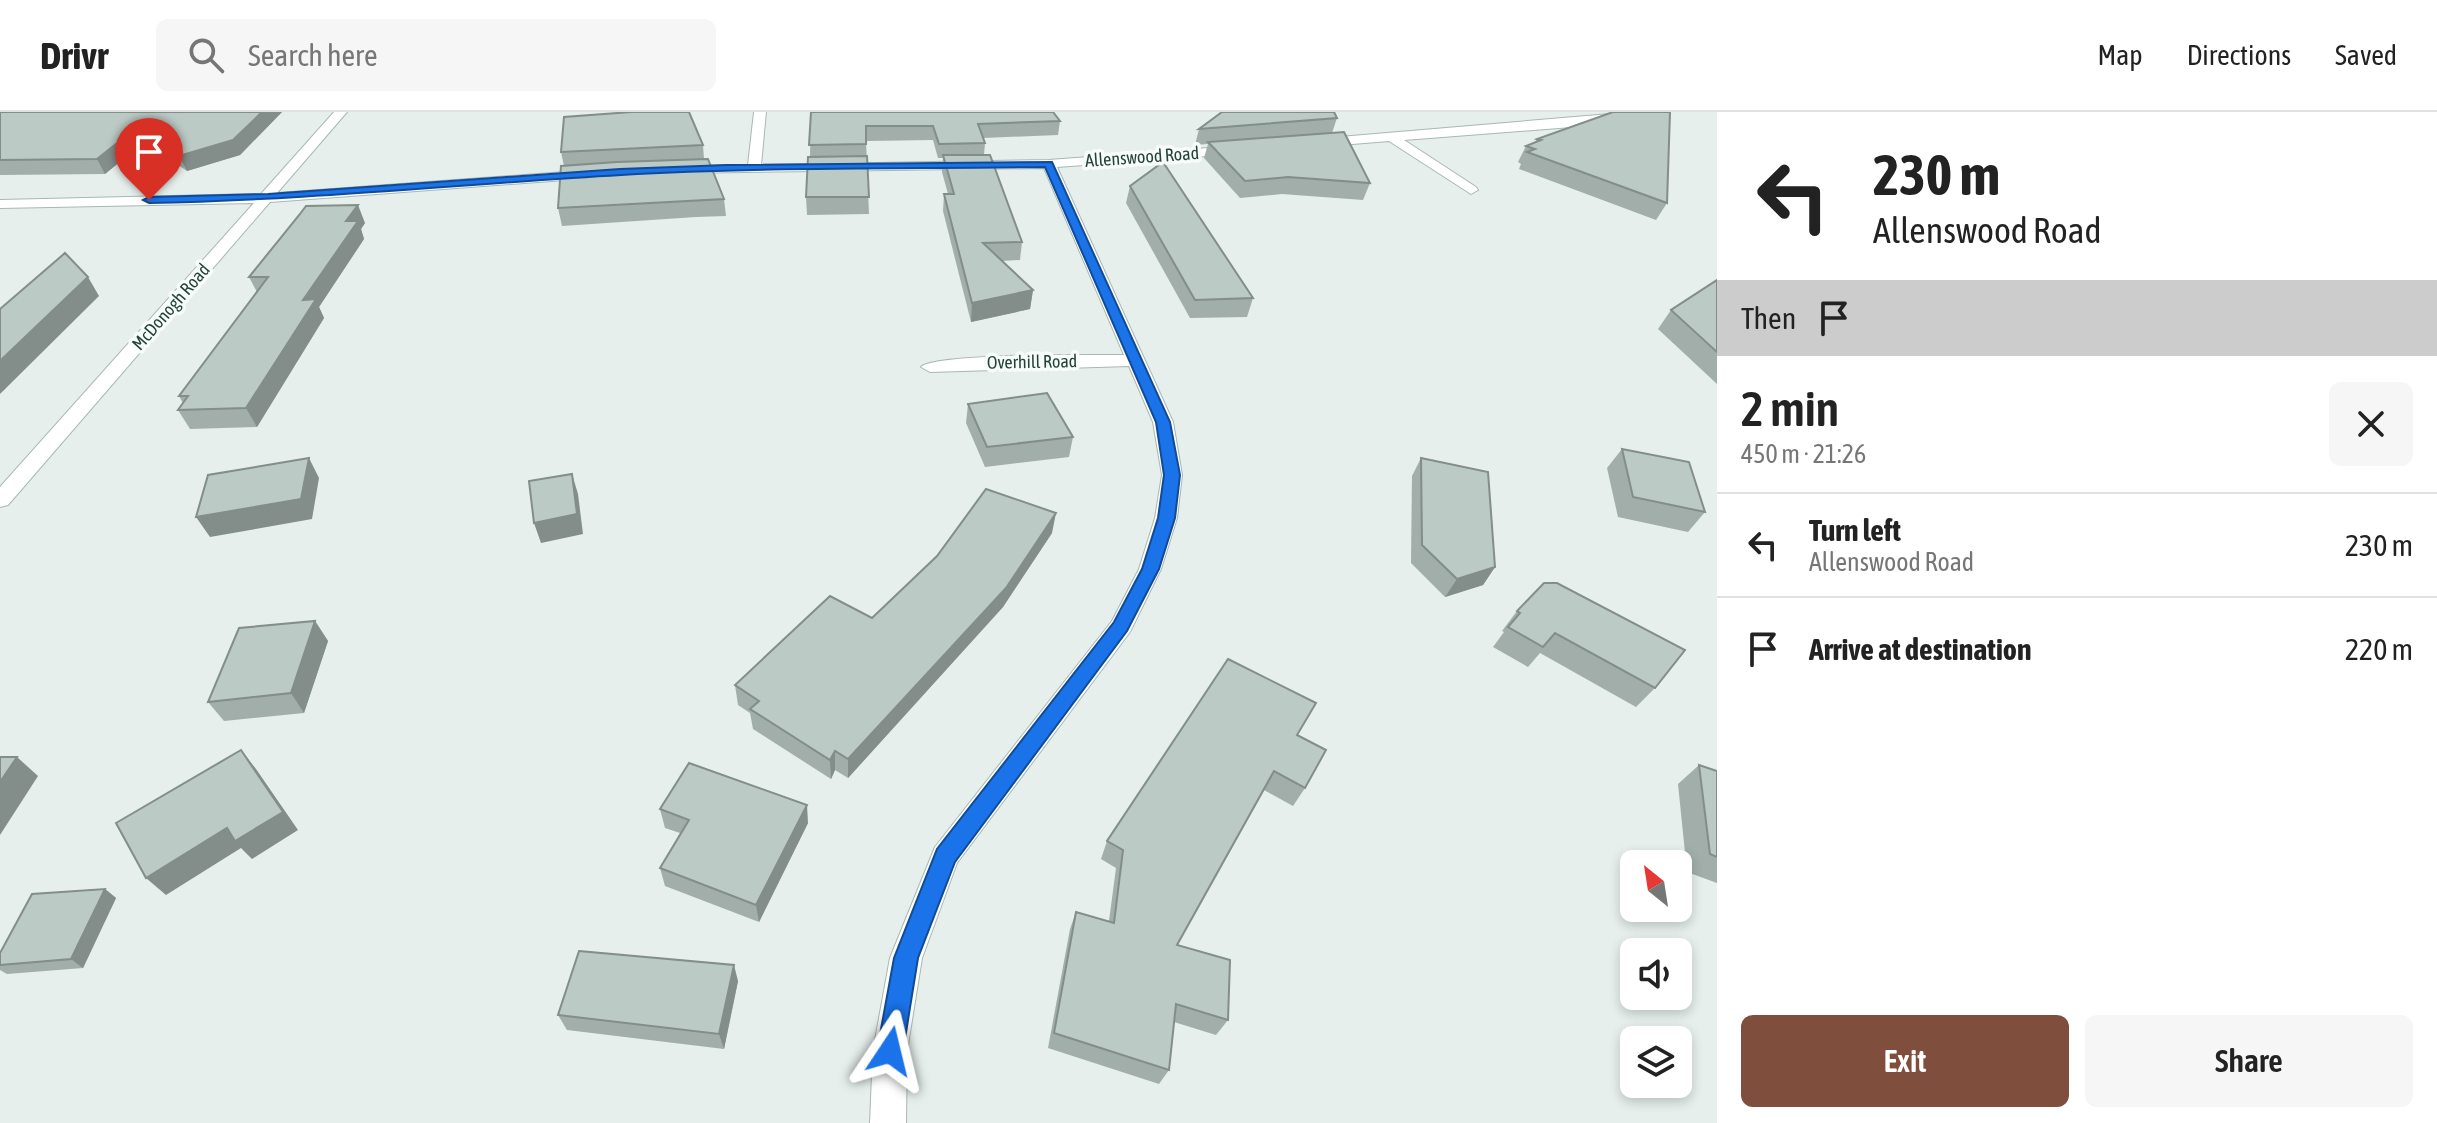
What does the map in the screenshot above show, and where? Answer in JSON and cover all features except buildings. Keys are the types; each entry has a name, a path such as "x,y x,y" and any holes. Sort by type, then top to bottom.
{"street":[{"name":"McDonogh Road","path":"0,500 341,112"},
{"path":"754,167 760,112"},
{"path":"1298,145 1597,121 1660,112"},
{"path":"1391,137 1471,190"},
{"name":"Allenswood Road","path":"665,170 1049,164 1253,149"},
{"path":"888,1123 890,1051 906,958 945,856 1121,626 1150,569 1166,518 1172,475 1163,422 1049,164"},
{"path":"0,204 268,198 605,173"},
{"name":"Overhill Road","path":"930,367 1135,360"}],"route":[{"path":"149,200 268,198 620,172 1049,164 1163,422 1172,475 1166,518 1150,569 1121,626 945,856 906,958 890,1051"}]}
